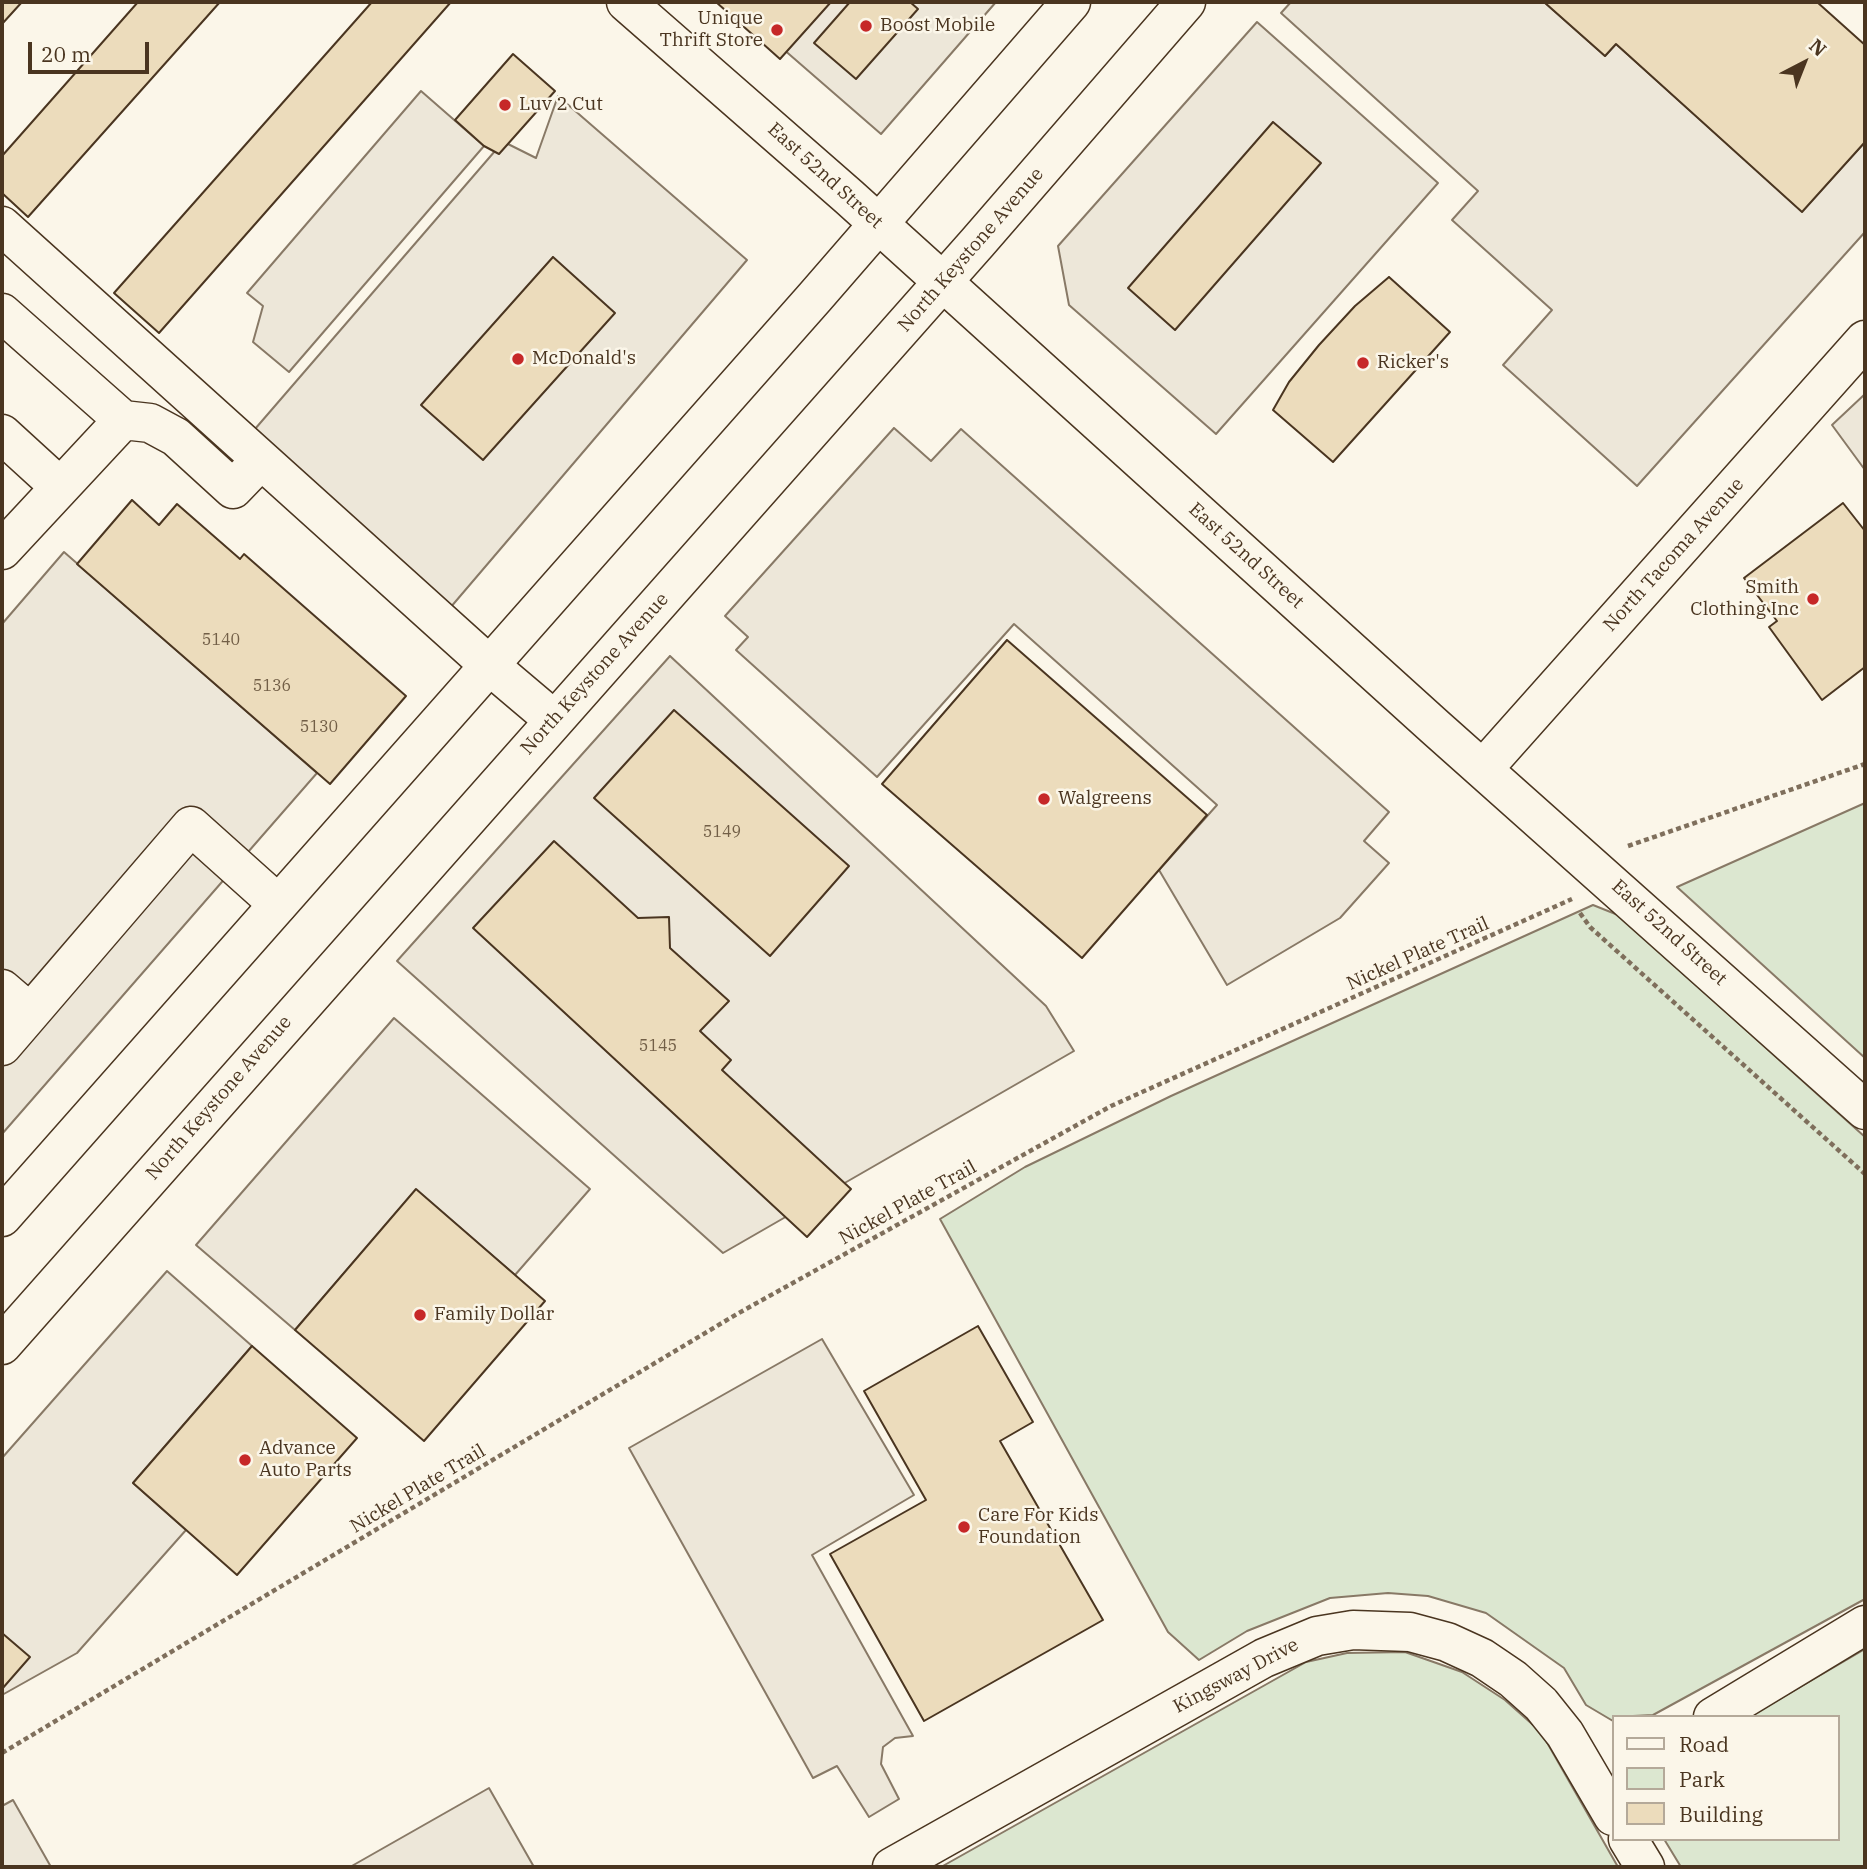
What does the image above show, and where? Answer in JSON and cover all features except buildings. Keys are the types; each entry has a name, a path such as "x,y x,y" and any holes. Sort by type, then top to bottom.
{"main road":[{"name":"East 52nd Street","path":"626,2 878,223 1865,1110"},
{"path":"5,1206 278,904 1071,2"},
{"name":"North Keystone Avenue","path":"2,1345 943,282 1186,2"},
{"path":"2,226 261,460 353,529 489,665 554,720"},
{"path":"2,313 123,420 150,423 176,437 233,489 261,460"},
{"name":"North Tacoma Avenue","path":"1483,769 1865,340"},
{"path":"12,538 123,420"},
{"path":"2,434 60,486"},
{"path":"2,1046 16,1001 191,826 278,904"},
{"path":"1716,1715 1865,1625"},
{"name":"Kingsway Drive","path":"892,1867 1264,1657 1317,1636 1353,1630 1410,1632 1447,1642 1482,1658 1513,1679 1541,1704 1607,1793"},
{"path":"1629,1841 1645,1867"}],"path":[{"name":"Nickel Plate Trail","path":"2,1754 737,1314 1111,1106 1571,900 1617,850 1865,764"},
{"path":"1571,900 1590,927 1865,1174"}],"green space":[{"path":"1865,803 1865,1058 1677,887"},
{"path":"1593,905 1618,915 1865,1137 1865,1599 1653,1715 1612,1715 1612,1720 1586,1705 1564,1668 1486,1613 1428,1596 1388,1593 1330,1598 1247,1631 1199,1660 1168,1632 940,1219 1025,1167 1171,1096"},
{"path":"1865,1649 1865,1867 1681,1867 1665,1841 1839,1841 1839,1715 1752,1715"},
{"path":"1405,1652 1462,1672 1505,1700 1541,1732 1618,1867 941,1867 1306,1662 1347,1653"}],"shaded area":[{"path":"729,2 996,2 881,134"},
{"path":"1291,2 1544,2 1605,56 1616,44 1802,211 1865,142 1865,232 1637,486 1503,365 1552,310 1452,220 1478,191 1281,13"},
{"path":"1257,22 1438,183 1216,434 1069,305 1058,246"},
{"path":"421,91 484,146 289,372 253,342 263,306 247,293"},
{"path":"558,96 747,260 450,608 255,429 495,151 508,144 536,158"},
{"path":"1865,394 1865,470 1832,425"},
{"path":"894,428 931,461 961,429 1389,812 1364,841 1389,863 1340,918 1227,985 1159,870 1217,805 1014,624 877,777 736,650 748,637 725,616"},
{"path":"64,552 317,773 2,1134 2,624"},
{"path":"670,656 1046,1006 1074,1051 723,1253 397,961"},
{"path":"394,1018 590,1189 515,1275 416,1190 295,1330 196,1245"},
{"path":"167,1271 252,1346 133,1483 186,1530 77,1653 2,1695 2,1458"},
{"path":"822,1339 914,1495 812,1555 913,1736 895,1738 883,1747 881,1764 899,1799 869,1817 837,1766 813,1778 629,1448"},
{"path":"489,1788 534,1867 350,1867"},
{"path":"13,1800 51,1867 2,1867 2,1806"}],"place":[{"name":"Boost Mobile","path":"866,26"},
{"name":"Unique Thrift Store","path":"777,30"},
{"name":"Luv 2 Cut","path":"505,105"},
{"name":"McDonald's","path":"518,359"},
{"name":"Ricker's","path":"1363,363"},
{"name":"Smith Clothing Inc","path":"1813,599"},
{"name":"Walgreens","path":"1044,799"},
{"name":"Family Dollar","path":"420,1315"},
{"name":"Advance Auto Parts","path":"245,1460"},
{"name":"Care For Kids Foundation","path":"964,1527"}]}
